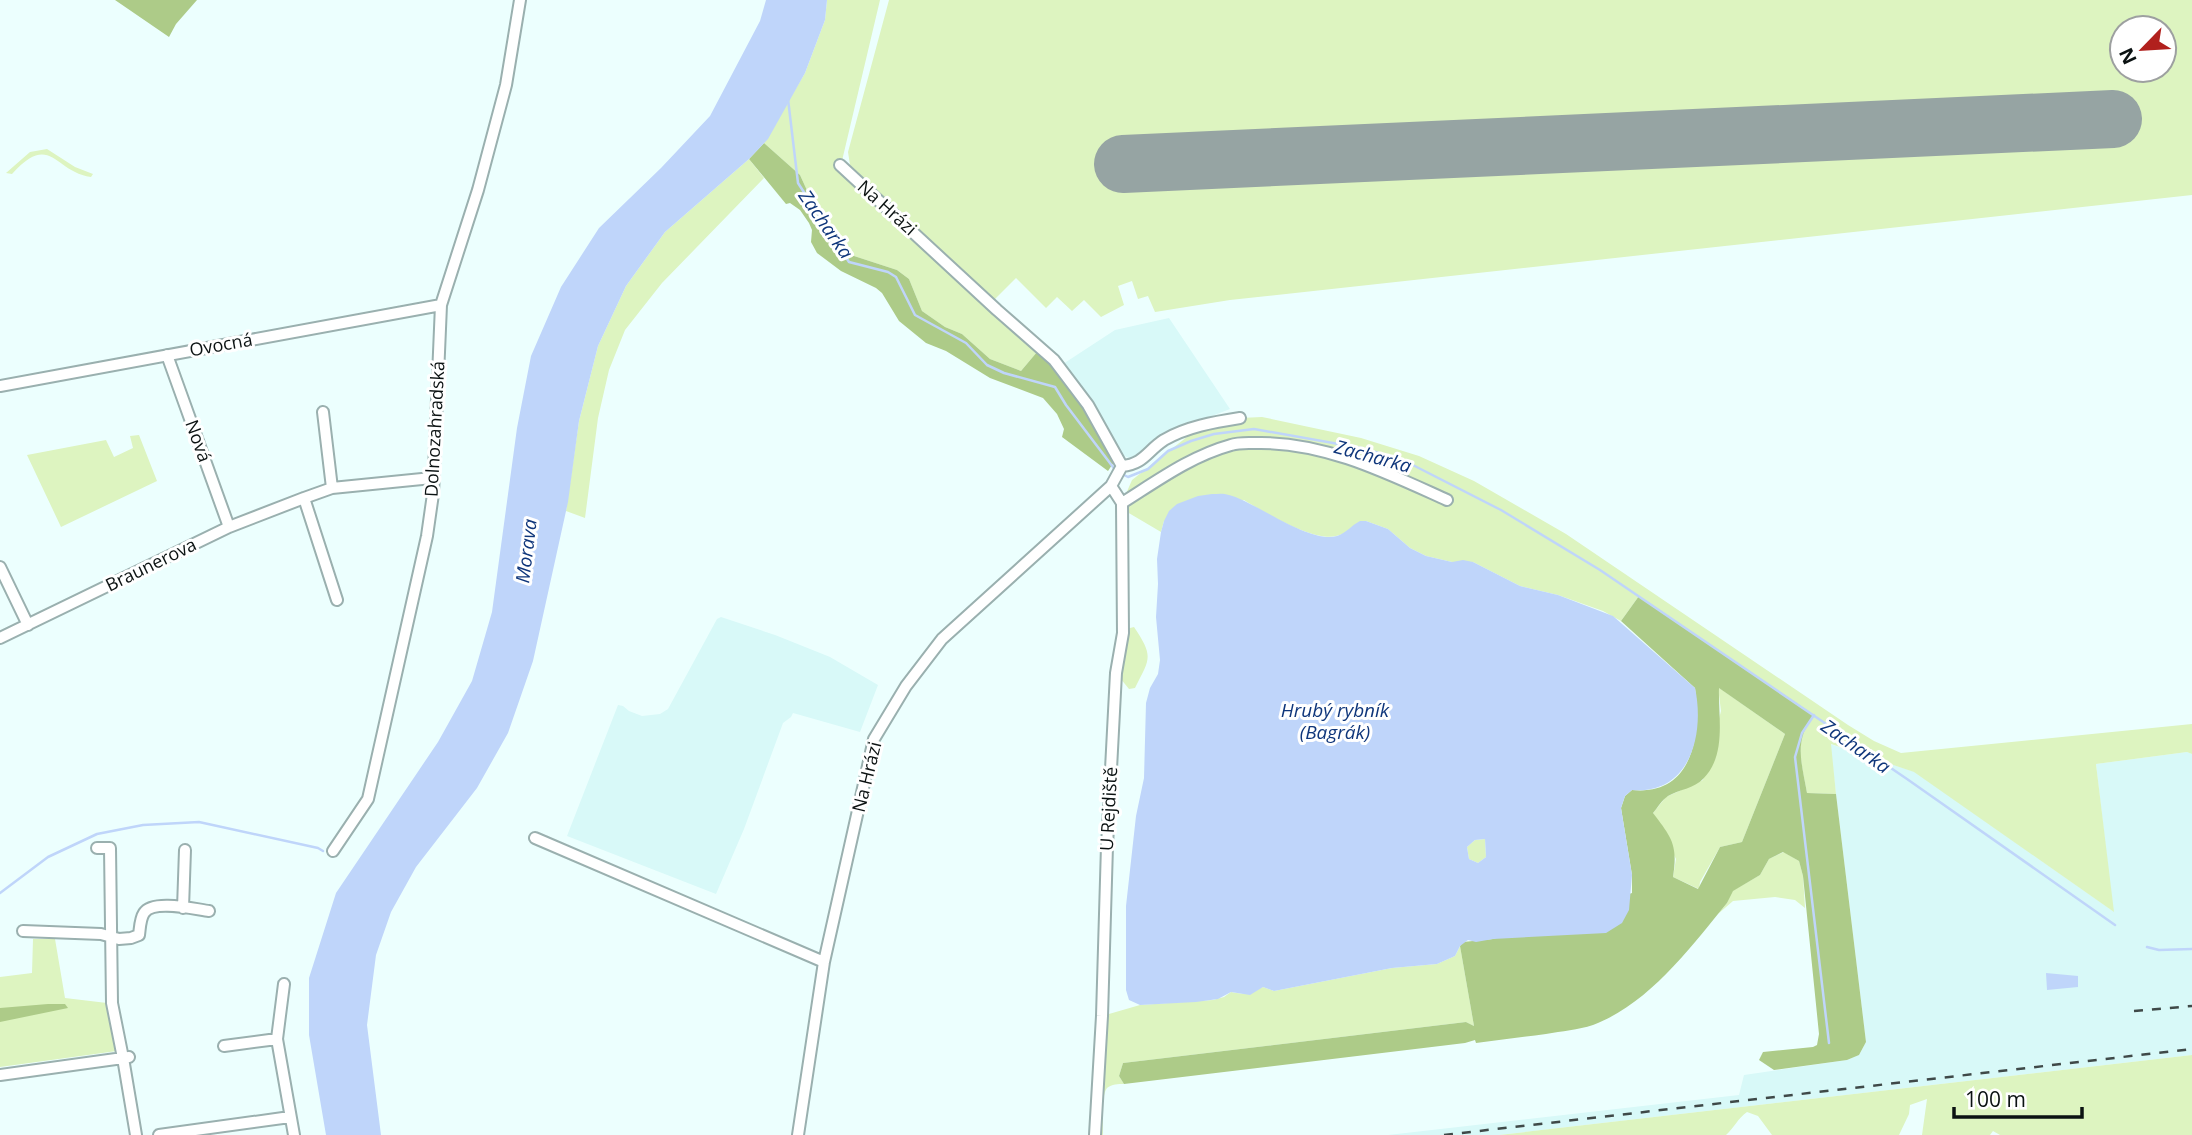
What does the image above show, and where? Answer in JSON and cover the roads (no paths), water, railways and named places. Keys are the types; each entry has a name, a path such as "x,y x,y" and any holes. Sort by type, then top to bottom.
{"street":[{"name":"Dolnozahradská","path":"333,851 368,799 427,536 433,494 441,305 478,191 506,85 520,0"},
{"name":"Na Hrázi","path":"798,1135 824,962 874,739 906,687 942,639 1113,483 1121,467 1088,405 1054,360 996,310 840,165"},
{"name":"Ovocná","path":"0,386 441,305"},
{"name":"Nová","path":"167,355 229,527"},
{"path":"323,412 332,488"},
{"path":"1121,467 1138,463 1166,439 1204,424 1240,418"},
{"path":"1113,483 1122,503 1207,453 1234,444 1277,443 1363,462 1447,500"},
{"name":"Braunerova","path":"0,638 229,527 304,498 332,488 432,478"},
{"path":"304,498 337,600"},
{"name":"U Rejdiště","path":"1094,1135 1102,1016 1114,700 1123,633 1122,503"},
{"path":"0,567 28,625"},
{"path":"535,838 824,962"},
{"path":"97,848 123,845"},
{"path":"110,848 112,1003 126,1058 136,1135"},
{"path":"183,908 185,850"},
{"path":"23,931 131,939 139,935 142,917 145,911 153,906 209,911"},
{"path":"284,984 277,1039 294,1135"},
{"path":"224,1046 277,1039"},
{"path":"0,1075 126,1058"},
{"path":"159,1135 290,1117"}],"water":[{"name":"Morava","path":"766,0 827,0 825,20 805,73 768,139 749,159 665,232 626,286 598,346 579,421 568,502 533,661 508,733 477,788 416,867 391,912 376,955 367,1025 381,1135 326,1135 309,1035 309,978 336,893 438,742 472,681 492,612 517,428 531,356 561,287 599,228 710,116 760,21"},
{"name":"Hrubý rybník (Bagrák)","path":"1229,495 1298,528 1325,537 1340,535 1360,521 1388,529 1410,548 1426,556 1452,562 1473,562 1520,586 1558,595 1613,616 1695,688 1698,724 1689,758 1680,772 1668,783 1652,789 1632,790 1625,796 1621,808 1632,875 1629,910 1622,923 1606,933 1476,942 1468,940 1460,946 1455,956 1437,964 1392,968 1274,991 1263,987 1250,995 1231,992 1218,999 1140,1005 1129,1000 1126,990 1126,906 1136,816 1144,778 1146,703 1158,674 1160,660 1156,617 1157,559 1161,532 1169,511 1177,504 1198,496","holes":["1485,839 1486,857 1478,863 1469,859 1467,847 1475,840"]},
{"path":"2046,973 2078,976 2078,987 2047,990"}],"waterway":[{"name":"Zacharka","path":"788,99 798,183 849,262 888,272 896,277 915,315 966,343 987,365 1004,373 1055,387 1116,471"},
{"name":"Zacharka","path":"1122,474 1128,477 1148,469 1168,451 1191,441 1214,434 1254,429 1361,448 1403,460 1501,510 1600,570 1907,779 2115,925"},
{"path":"1814,715 1802,733 1795,757 1829,1043"},
{"path":"0,893 48,857 97,834 143,825 199,822 323,851"},
{"name":"Zacharka","path":"2147,947 2159,950 2192,949"}],"railway":[{"path":"2134,1011 2192,1006"},
{"path":"1444,1135 2192,1049"}]}
